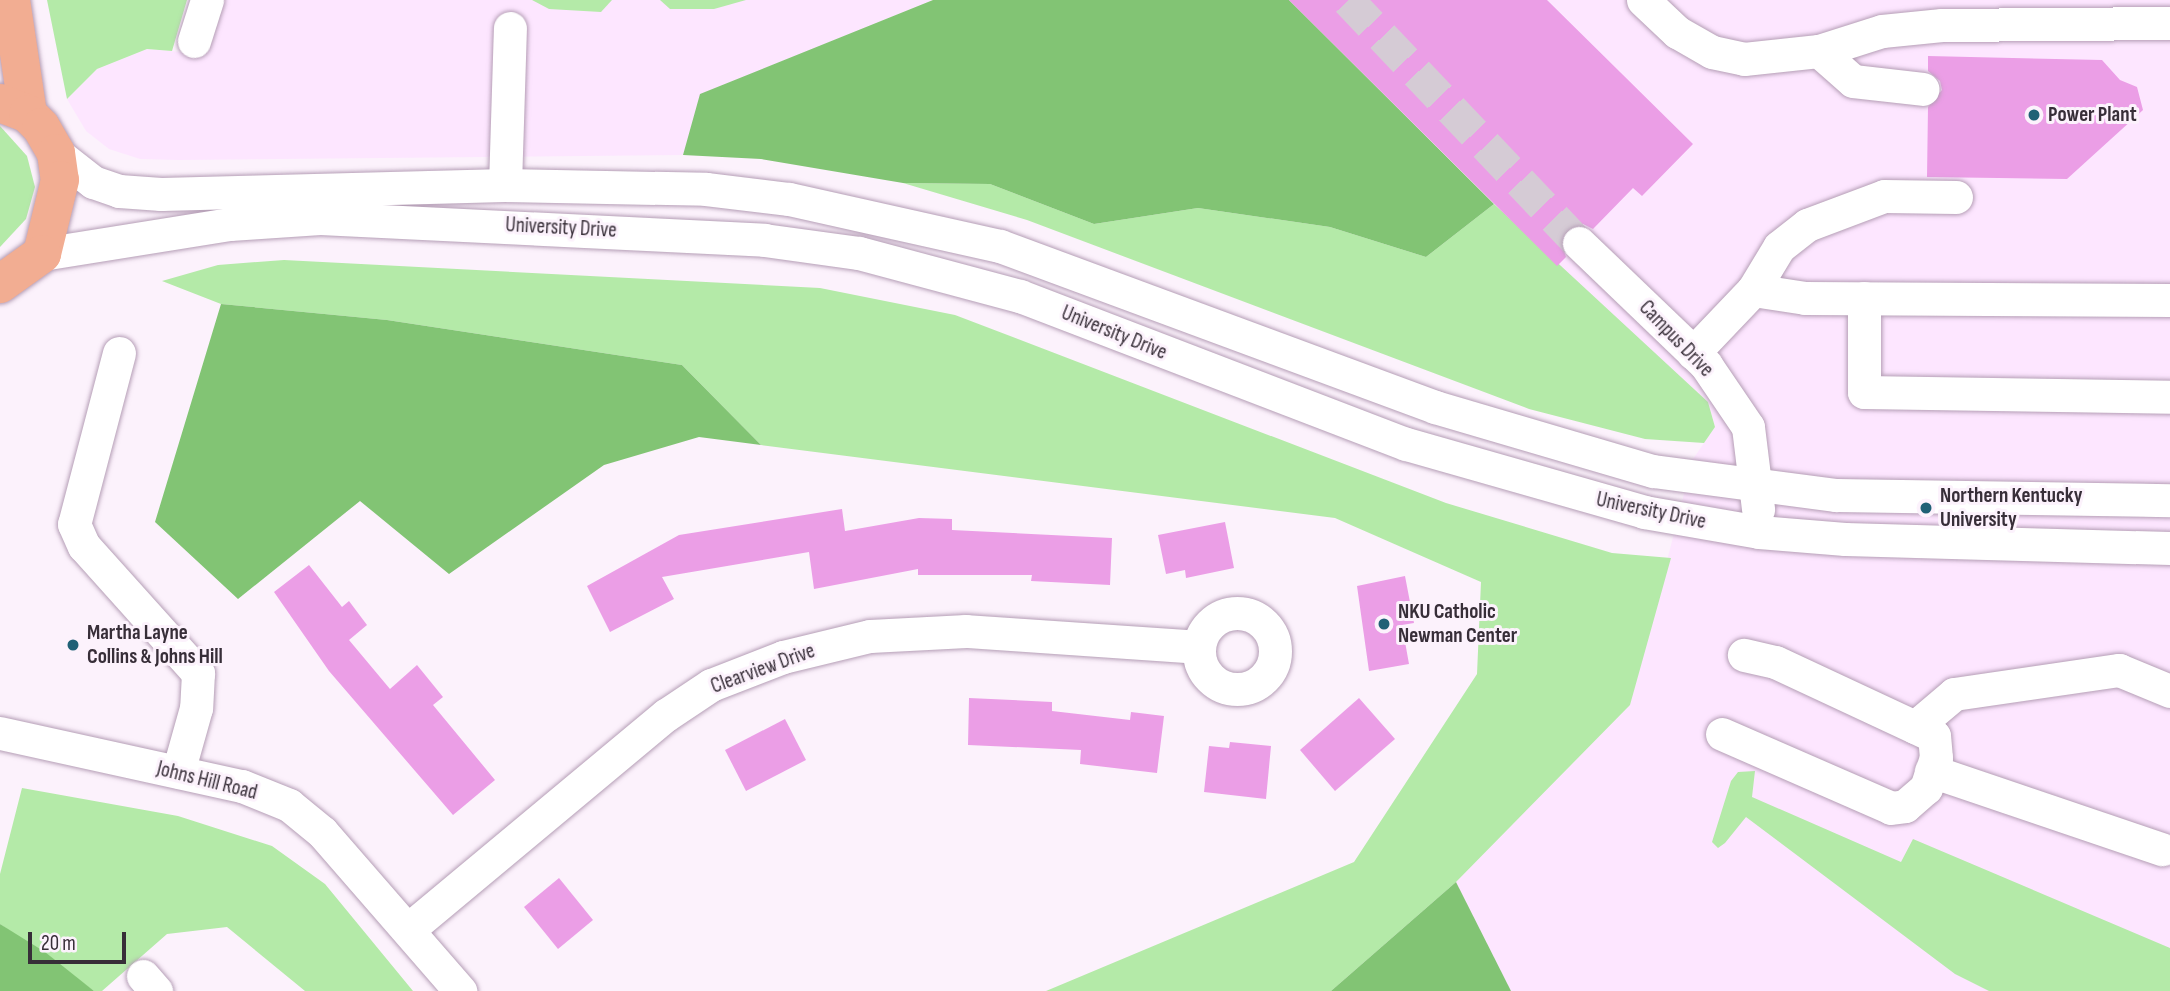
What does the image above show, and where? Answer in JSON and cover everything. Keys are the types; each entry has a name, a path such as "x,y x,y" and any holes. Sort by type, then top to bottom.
{"main road":[{"path":"0,311 58,204 56,153 14,109 11,0"}],"street":[{"path":"194,41 206,0"},
{"path":"1643,0 1677,32 1712,52 1744,59 1819,51 1882,31 1942,25 2170,23"},
{"path":"505,185 510,28"},
{"path":"1819,51 1853,81 1923,89"},
{"name":"University Drive","path":"56,153 93,182 119,191 505,185 706,189 879,216 1000,246 1510,432 1653,471 1757,488 1836,495 2170,500"},
{"path":"1693,353 1753,290 1779,247 1807,225 1846,207 1884,196 1956,197"},
{"name":"University Drive","path":"20,271 230,224 320,218 751,239 859,253 1020,296 1481,468 1644,512 1759,532 2170,548"},
{"name":"Campus Drive","path":"1579,243 1693,353 1748,427 1757,488 1759,532"},
{"path":"1753,290 1805,298 2170,300"},
{"path":"1864,298 1864,392 2170,397"},
{"path":"119,353 74,524 84,546 198,673 196,708 178,772"},
{"name":"Clearview Drive","path":"410,928 666,715 711,685 783,657 870,636 966,631 1198,647"},
{"path":"1722,734 1891,808 1905,806 1926,788 1931,771 1934,736 1775,662 1744,655"},
{"path":"1915,727 1954,694 2119,670 2170,691"},
{"name":"Johns Hill Road","path":"0,733 242,786 289,805 323,832 410,928 460,991"},
{"path":"1931,771 2162,849"}],"shaded area":[{"path":"222,0 933,0 701,94 683,155 140,159 109,149 86,131 67,99 97,69 147,49 205,54"},
{"name":"Northern Kentucky University","path":"1289,0 2170,0 2170,991 1511,991 1456,882 1630,705 1693,459 1715,427 1708,402 1557,266"}],"green space":[{"path":"47,0 187,0 172,51 147,49 97,69 67,99"},
{"path":"532,0 612,0 601,12 549,9"},
{"path":"660,0 746,0 714,9 670,9"},
{"path":"933,0 1289,0 1494,204 1426,257 1330,227 1198,208 1094,224 990,184 903,183 761,159 683,155 700,94"},
{"path":"0,126 27,156 35,187 26,219 0,247"},
{"path":"903,183 990,184 1094,224 1198,208 1330,227 1426,257 1494,204 1708,402 1715,427 1704,443 1645,439 1529,409 1027,220"},
{"path":"284,260 820,288 955,315 1446,503 1612,553 1671,558 1630,705 1456,882 1331,991 1046,991 1354,862 1477,674 1481,582 1335,518 761,445 682,365 387,320 221,304 162,281 218,265"},
{"path":"221,304 387,320 682,365 761,445 699,437 604,465 449,574 360,501 238,599 155,522"},
{"path":"1755,771 1752,797 1901,862 1913,839 2170,948 2170,991 1989,991 1955,974 1746,817 1725,843 1718,848 1712,842 1731,781 1738,772"},
{"path":"22,788 178,816 272,846 325,884 413,991 305,991 227,927 167,934 102,991 94,991 0,924 0,874"},
{"path":"1456,882 1511,991 1331,991"},
{"path":"0,924 45,952 94,991 0,991"}],"building":[{"path":"1289,0 1547,0 1693,144 1642,196 1633,188 1593,229 1583,224 1566,229 1560,239 1566,257 1557,266"},
{"name":"Power Plant","path":"1928,56 2102,60 2120,80 2137,87 2143,110 2067,179 1927,177 1928,107 1942,90 1940,81 1928,71"},
{"path":"842,509 845,531 919,518 952,519 952,530 1112,538 1110,585 1031,581 1032,575 918,575 918,569 814,589 809,552 662,577 674,599 610,632 587,586 679,535"},
{"path":"1225,522 1234,568 1186,578 1185,570 1166,574 1158,535"},
{"path":"309,565 342,607 349,601 367,625 349,640 390,689 417,665 443,697 433,705 495,780 453,815 329,671 274,592"},
{"name":"NKU Catholic Newman Center","path":"1405,576 1414,623 1402,625 1409,664 1369,671 1357,586"},
{"path":"969,698 1052,702 1052,711 1130,720 1131,712 1164,716 1157,773 1080,764 1081,750 968,745"},
{"path":"1359,698 1395,739 1335,791 1300,750"},
{"path":"785,719 806,760 746,791 725,750"},
{"path":"1230,742 1271,746 1266,799 1204,792 1209,746 1229,748"},
{"path":"559,878 593,920 558,949 524,907"}],"tunnel":[{"path":"1348,0 1579,243"}],"place":[{"name":"Power Plant","path":"2034,115"},
{"name":"Northern Kentucky University","path":"1926,508"},
{"name":"NKU Catholic Newman Center","path":"1384,624"},
{"name":"Martha Layne Collins & Johns Hill","path":"73,645"}]}
